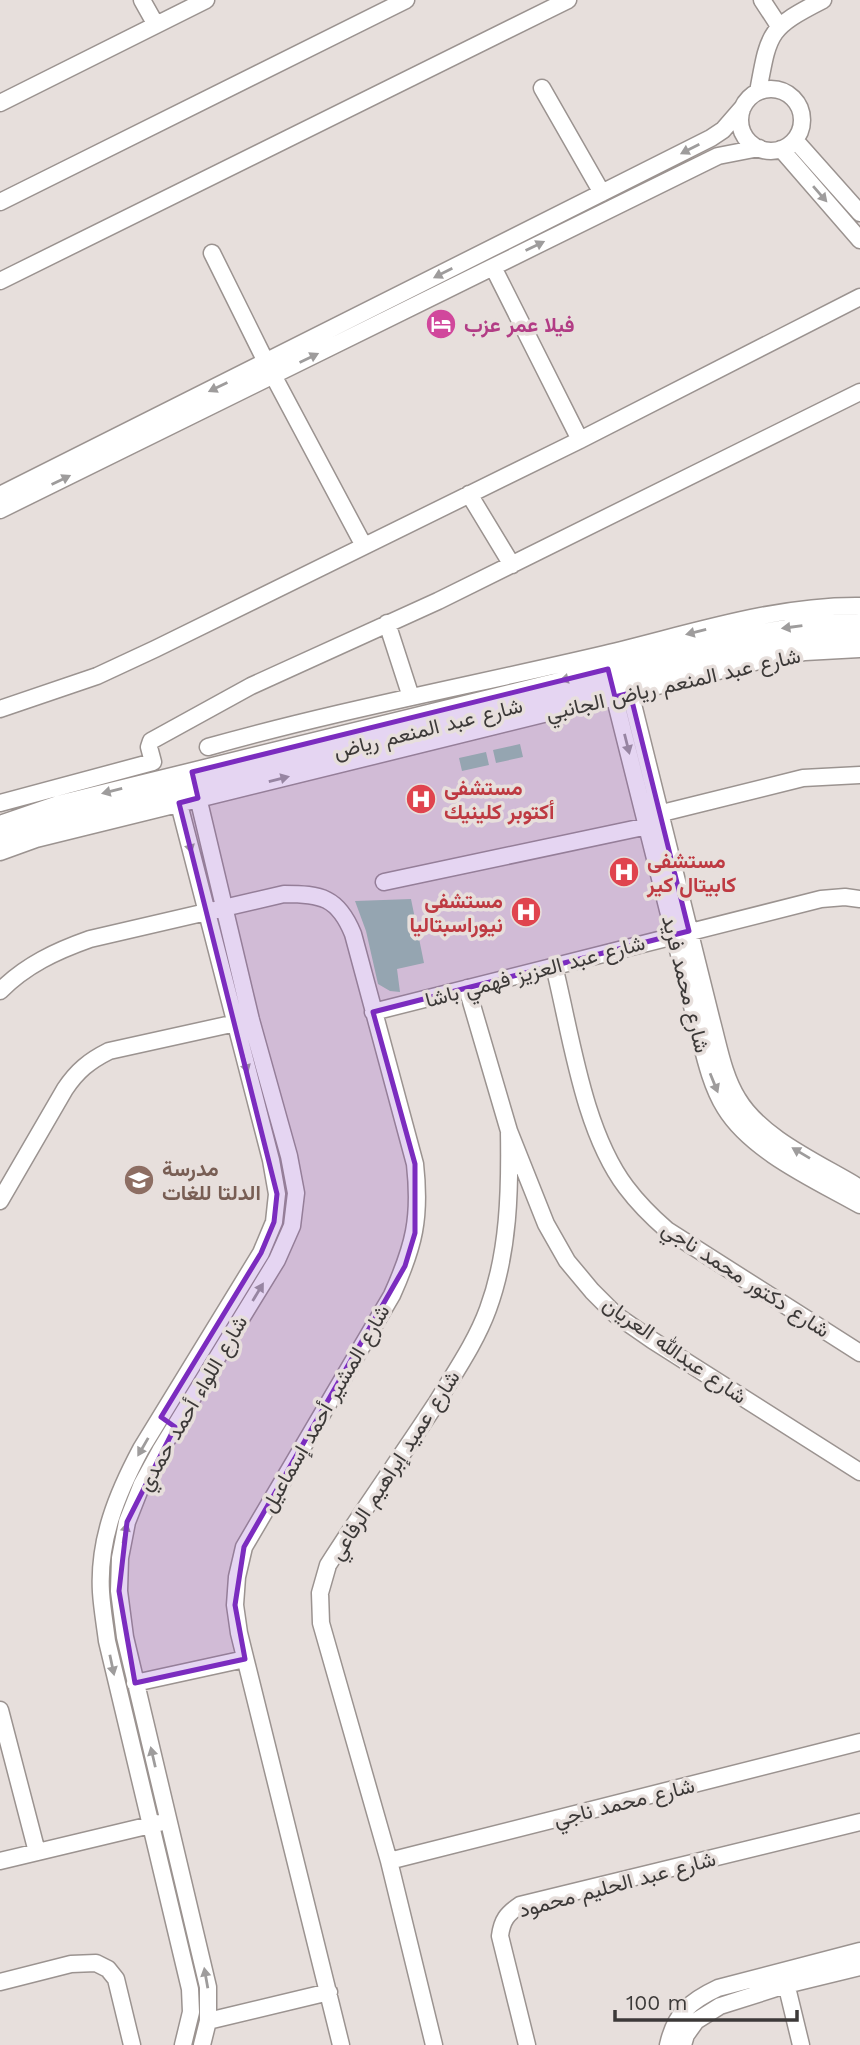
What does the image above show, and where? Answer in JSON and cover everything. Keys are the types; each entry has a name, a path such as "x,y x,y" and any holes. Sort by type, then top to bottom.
{"street":[{"path":"142,0 156,25"},
{"path":"0,103 206,0"},
{"path":"0,202 406,0"},
{"path":"0,281 568,0"},
{"path":"762,0 779,26"},
{"path":"758,92 765,52 771,36 779,26 823,0"},
{"path":"542,88 602,193"},
{"path":"774,89 796,101 802,116 802,125 795,140 781,149 759,148 749,141 742,131 740,119 743,107 746,101 758,92 774,89"},
{"path":"0,510 129,439 270,369 711,138 723,130 743,107"},
{"path":"795,140 860,214"},
{"path":"270,369 493,267 718,156 759,148"},
{"path":"781,149 860,240"},
{"path":"212,253 364,546"},
{"path":"493,267 580,440"},
{"path":"0,709 97,676 580,440 860,297"},
{"path":"0,803 153,762 149,747 151,741 251,686 512,565 860,392"},
{"path":"0,495 129,439"},
{"path":"470,494 512,565"},
{"name":"شارع عبد المنعم رياض الجانبي","path":"617,674 757,617 809,609 860,606"},
{"name":"شارع عبد المنعم رياض","path":"0,839 30,827 617,674 776,629 816,623 860,622"},
{"path":"387,623 411,697"},
{"name":"شارع عبد المنعم رياض","path":"617,674 801,639 860,636"},
{"name":"شارع عبد المنعم رياض الجانبي","path":"208,747 411,697 797,653 860,649"},
{"name":"شارع محمد فريد","path":"617,674 652,819 673,935 708,1069 724,1108 755,1130 781,1141 860,1188"},
{"path":"384,882 652,819 803,778 860,775"},
{"name":"شارع اللواء أحمد حمدي","path":"183,2045 191,2012 190,1989 113,1667 101,1592 109,1520 126,1478 261,1254 274,1222 277,1194 271,1160 243,1022 224,909 195,785"},
{"path":"53,787 58,804"},
{"path":"0,852 175,790"},
{"name":"شارع عبد المنعم رياض","path":"0,824 58,804 175,790"},
{"name":"شارع اللواء أحمد حمدي","path":"175,790 208,913 289,1156 296,1193 292,1226 277,1260 142,1484 127,1522 120,1558 119,1591 125,1637 206,1976 208,2021 202,2045"},
{"name":"شارع محمد فريد","path":"652,819 689,931 723,1064 738,1100 755,1130 781,1159 860,1205"},
{"name":"شارع المشير أحمد إسماعيل","path":"0,990 34,963 61,949 284,894 308,894 330,900 345,915 353,934 415,1164 419,1199 415,1233 405,1266 392,1295 244,1547 237,1577 235,1605 245,1658 341,2045"},
{"name":"شارع عبد العزيز فهمي باشا","path":"373,1012 821,899 860,899"},
{"name":"شارع دكتور محمد ناجي","path":"554,966 596,1132 625,1186 644,1210 667,1230 860,1353"},
{"name":"شارع عبدالله العريان","path":"467,988 509,1131 546,1224 567,1261 592,1292 617,1315 652,1340 860,1472"},
{"path":"0,1201 65,1089 76,1073 91,1060 109,1051 243,1022"},
{"name":"شارع عميد إبراهيم الرفاعي","path":"434,2045 389,1861 321,1623 320,1593 328,1565 446,1387 488,1310 500,1271 506,1231 509,1131"},
{"path":"161,1417 175,1427"},
{"path":"135,1683 245,1658"},
{"path":"0,1710 37,1852"},
{"name":"شارع محمد ناجي","path":"389,1861 860,1742"},
{"path":"0,1861 168,1821"},
{"name":"شارع عبد الحليم محمود","path":"527,2045 500,1936 502,1924 508,1914 520,1905 860,1822"},
{"path":"683,2045 686,2035 696,2021 709,2011 784,1977 860,1951"},
{"path":"0,1982 71,1964 96,1962 108,1969 116,1979 132,2045"},
{"path":"667,2045 671,2028 683,2011 700,1997 718,1988 860,1967"},
{"path":"784,1977 802,2045"},
{"path":"208,2021 329,1992"}],"highlighted area":[{"path":"608,669 615,697 630,693 689,931 373,1012 415,1164 415,1233 405,1266 244,1547 235,1605 245,1659 135,1683 119,1591 127,1522 175,1427 161,1417 261,1253 274,1222 277,1194 179,803 198,798 192,772"}],"green space":[{"path":"520,744 523,757 496,763 493,750"},
{"path":"486,752 489,765 462,771 459,758"},
{"path":"411,899 424,963 397,969 400,992 390,991 378,984 366,931 355,901"}],"place":[{"name":"فيلا عمر عزب","path":"441,324"},
{"name":"مستشفى أكتوبر كلينيك","path":"421,799"},
{"name":"مستشفى كابيتال كير","path":"624,872"},
{"name":"مستشفى نيوراسبتاليا","path":"526,912"},
{"name":"مدرسة الدلتا للغات","path":"139,1180"}]}
